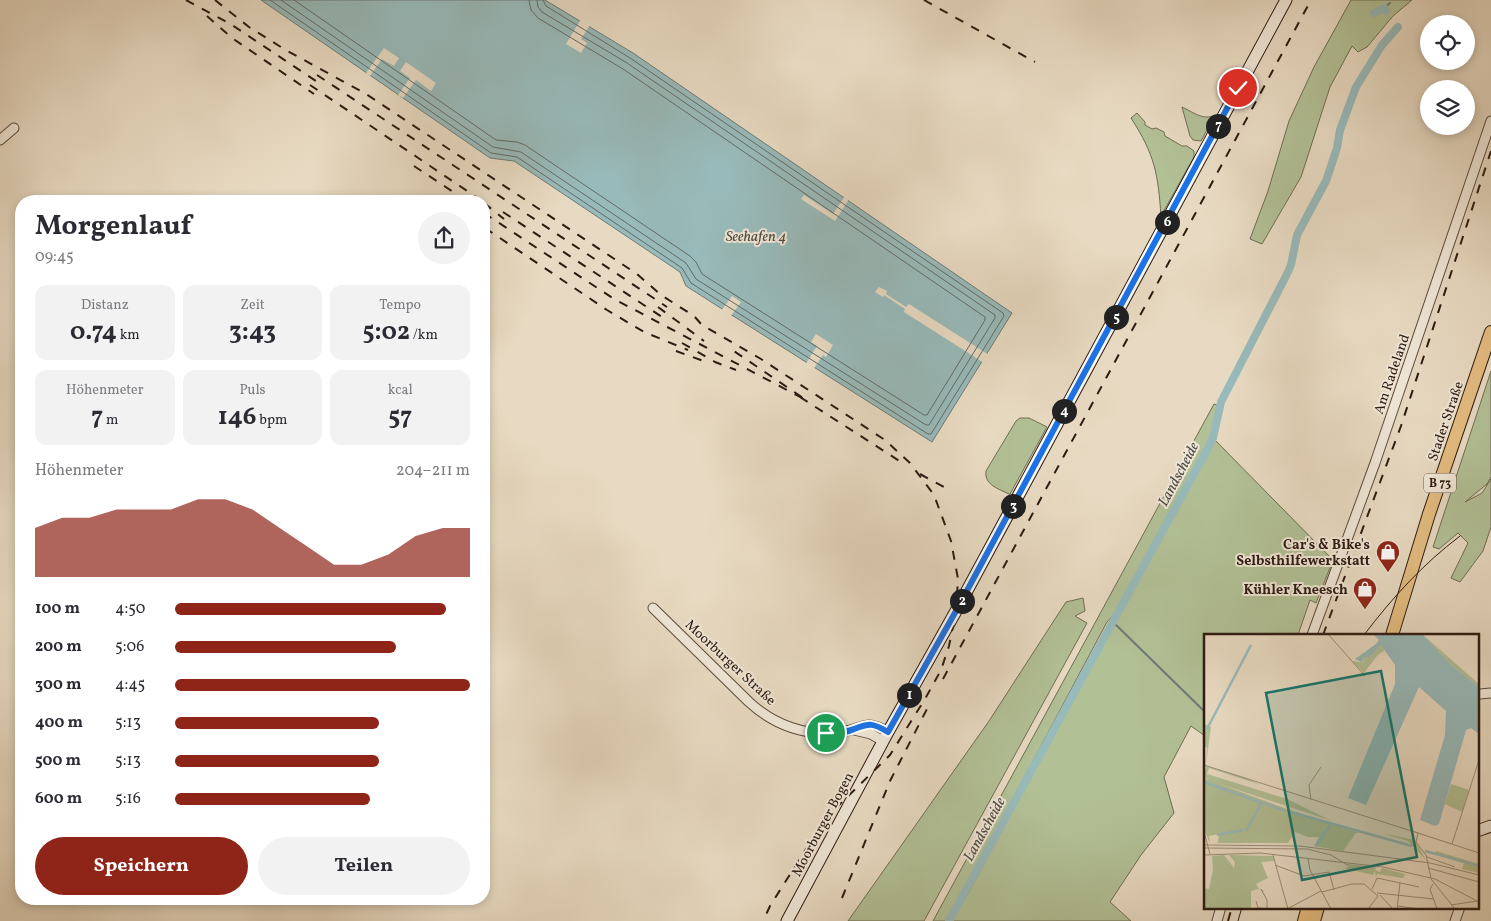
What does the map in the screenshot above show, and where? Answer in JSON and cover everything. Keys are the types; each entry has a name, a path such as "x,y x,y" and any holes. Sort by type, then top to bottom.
{"main road":[{"path":"1272,26 1281,0"},
{"path":"886,737 975,577 1286,0"},
{"name":"Stader Straße","path":"1392,634 1429,514 1491,332"},
{"name":"Moorburger Bogen","path":"787,921 886,737"},
{"path":"1478,831 1491,826"},
{"path":"1304,921 1308,908"},
{"path":"1314,921 1318,908"}],"street":[{"name":"Am Radeland","path":"1312,634 1375,463 1491,121"},
{"path":"0,140 14,128"},
{"name":"Moorburger Straße","path":"653,608 759,712 787,726 805,732 836,733 854,730 871,724 878,726 886,737"},
{"path":"1478,695 1491,693"},
{"path":"1217,921 1220,908"},
{"path":"1455,921 1460,908"}],"green space":[{"path":"1351,0 1412,0 1393,16 1367,47 1358,52 1352,46 1330,87 1301,177 1262,244 1250,239 1268,191 1289,121 1314,67"},
{"path":"1182,107 1206,117 1215,115 1201,141 1193,140 1190,136"},
{"path":"1137,113 1145,122 1145,125 1164,132 1165,136 1194,151 1194,157 1161,216 1154,165 1145,143 1131,118"},
{"path":"1491,371 1491,477 1487,484 1465,502 1482,493 1491,479 1491,527 1483,551 1460,582 1451,578 1468,543 1458,533 1439,549 1433,547"},
{"path":"1214,404 1217,405 1213,438 1333,560 1316,603 1310,600 1298,634 1204,634 1204,735 1191,726 1164,777 1174,813 1141,855 1110,902 1131,921 933,921","holes":["1128,598 965,897 962,894 1107,622"]},
{"path":"1020,418 1029,418 1047,427 1009,494 987,480 986,471 1016,421"},
{"path":"1083,598 1085,611 1075,616 1087,623 924,921 848,921 989,721 1066,602"}],"water":[{"name":"Seehafen 4","path":"261,0 545,0 633,53 1012,313 932,442 686,286 680,272 514,161 490,158"}],"pier":[{"path":"581,19 590,25 581,39 587,43 581,53 566,44"},
{"path":"384,48 399,58 394,66 382,59 370,76 366,73"},
{"path":"406,62 436,83 431,91 416,80 403,98 398,95 410,78 400,71"},
{"path":"804,195 833,214 845,196 849,199 835,221 801,199"},
{"path":"879,287 887,291 886,294 906,307 909,304 989,355 984,363 904,312 905,309 884,295 883,297 875,292"},
{"path":"732,296 741,302 730,317 721,311"},
{"path":"816,334 833,345 826,357 823,355 813,370 805,365 817,346 811,342"}],"waterway":[{"name":"Landscheide","path":"1384,8 1390,3"},
{"name":"Landscheide","path":"1374,13 1384,8 1386,11"},
{"name":"Landscheide","path":"949,921 1207,450 1213,438 1221,402 1287,274 1291,265 1297,235 1326,181 1337,148 1340,130 1356,87 1382,45 1398,27"},
{"path":"1113,622 1204,711"}],"tram line":[{"path":"1365,634 1409,582 1433,558 1460,536"},
{"path":"1238,921 1242,908"}],"railway":[{"path":"186,0 232,25 322,85"},
{"path":"215,0 249,27 284,49 366,94 637,274 661,295 694,316 702,325 761,359 885,440 910,463 934,495 951,541 958,579 956,611 949,646 941,670 890,755 832,812 820,827 770,906 763,921"},
{"path":"924,0 1035,62"},
{"path":"943,679 1311,0"},
{"path":"207,16 232,38 314,94"},
{"path":"317,75 667,307"},
{"path":"310,85 473,195"},
{"path":"1323,634 1401,426 1491,151"},
{"path":"414,166 458,195"},
{"path":"490,208 504,219"},
{"path":"503,212 662,317"},
{"path":"490,217 614,299 806,400 728,347"},
{"path":"490,231 607,310 644,332 688,350"},
{"path":"658,307 704,341"},
{"path":"682,343 715,362 736,370"},
{"path":"676,351 709,363"},
{"path":"800,397 901,462"},
{"path":"920,474 944,487"},
{"path":"842,898 890,781 929,705"},
{"path":"1228,921 1232,908"}],"place":[{"name":"Car's & Bike's Selbsthilfewerkstatt","path":"1388,573"},
{"name":"Kühler Kneesch","path":"1365,610"}],"route":[{"path":"826,733 854,730 868,724 878,726 888,732 924,670 1238,88"}]}
